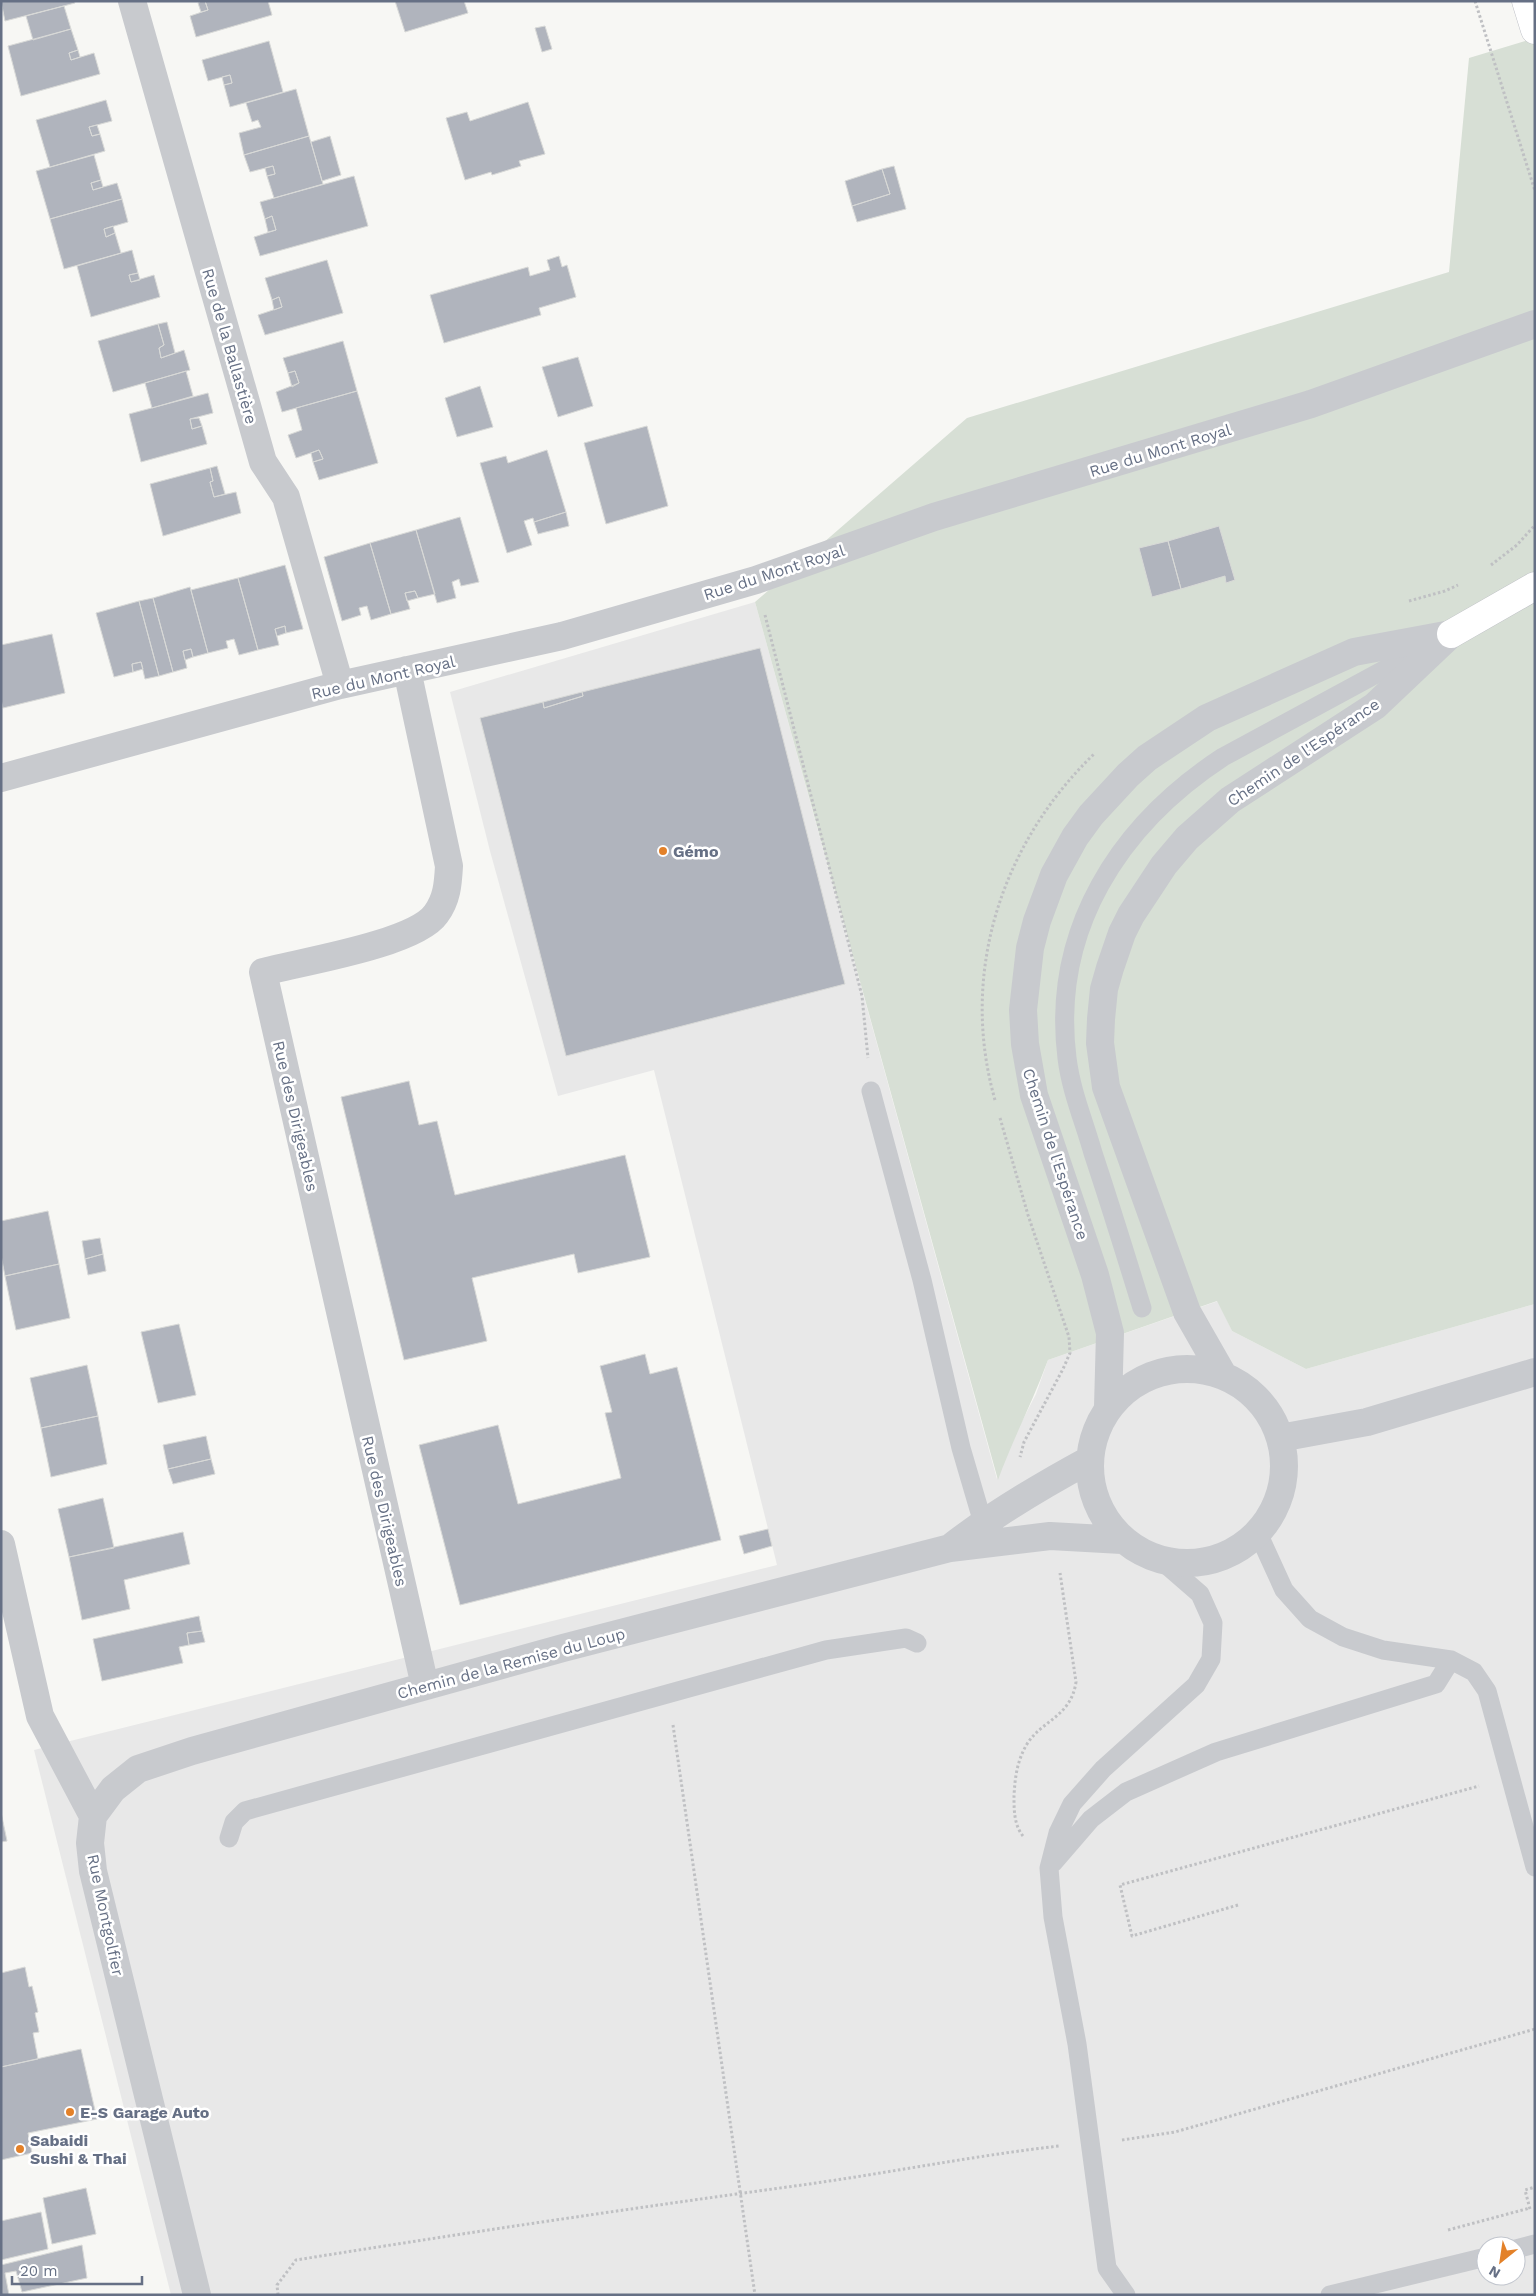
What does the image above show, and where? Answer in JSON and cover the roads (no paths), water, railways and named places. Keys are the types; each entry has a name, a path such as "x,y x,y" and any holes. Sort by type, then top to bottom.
{"street":[{"name":"Rue de la Ballastière","path":"132,1 263,462 286,497 340,686"},
{"path":"1526,1 1535,30"},
{"name":"Rue du Mont Royal","path":"1,778 340,686 562,636 756,580 934,517 1311,404 1535,324"},
{"name":"Chemin de l'Espérance","path":"1223,1375 1187,1312 1106,1087 1100,1043 1104,990 1122,933 1131,915 1164,865 1188,838 1230,800 1375,706 1451,634 1535,586"},
{"name":"Chemin de l'Espérance","path":"1108,1407 1110,1333 1095,1275 1034,1096 1025,1044 1024,1002 1030,948 1037,920 1051,882 1075,837 1109,794 1147,758 1207,718 1354,652 1451,634"},
{"name":"Rue des Dirigeables","path":"407,670 449,866 447,892 436,915 419,930 395,940 263,972 425,1686"},
{"path":"1192,1368 1223,1375 1248,1390 1268,1411 1280,1438 1285,1463 1282,1489 1273,1513 1258,1534 1238,1550 1213,1561 1188,1564 1162,1561 1141,1552 1122,1540 1103,1517 1092,1490 1089,1460 1094,1432 1108,1407 1132,1385 1160,1372 1192,1368"},
{"path":"1280,1438 1367,1422 1535,1372"},
{"name":"Chemin de la Remise du Loup","path":"950,1548 1031,1491 1089,1460"},
{"name":"Chemin de la Remise du Loup","path":"93,1816 113,1789 138,1769 192,1752 562,1648 950,1548 1050,1536 1122,1540"},
{"path":"1,1544 40,1716 93,1816"},
{"name":"Rue Montgolfier","path":"93,1816 90,1843 93,1871 197,2295"}],"lane":[{"path":"1142,1308 1077,1104 1067,1058 1064,1016 1068,975 1078,934 1090,901 1110,866 1131,838 1175,793 1201,772 1223,757 1451,634"},
{"path":"871,1091 922,1280 961,1448 983,1523"},
{"path":"1258,1534 1284,1590 1310,1619 1342,1637 1383,1650 1451,1660 1474,1672 1487,1691 1535,1867"},
{"path":"1126,2295 1107,2268 1077,2044 1053,1917 1049,1868 1058,1833 1072,1804 1103,1769 1196,1685 1211,1659 1213,1623 1200,1594 1162,1561"},
{"path":"229,1838 234,1822 245,1811 826,1650 906,1638 917,1643"},
{"path":"1049,1868 1091,1819 1126,1792 1216,1752 1436,1684 1451,1660"},
{"path":"1330,2295 1476,2259"}],"place":[{"name":"Gémo","path":"663,851"},
{"name":"E-S Garage Auto","path":"70,2112"},
{"name":"Sabaidi Sushi & Thai","path":"20,2149"}]}
